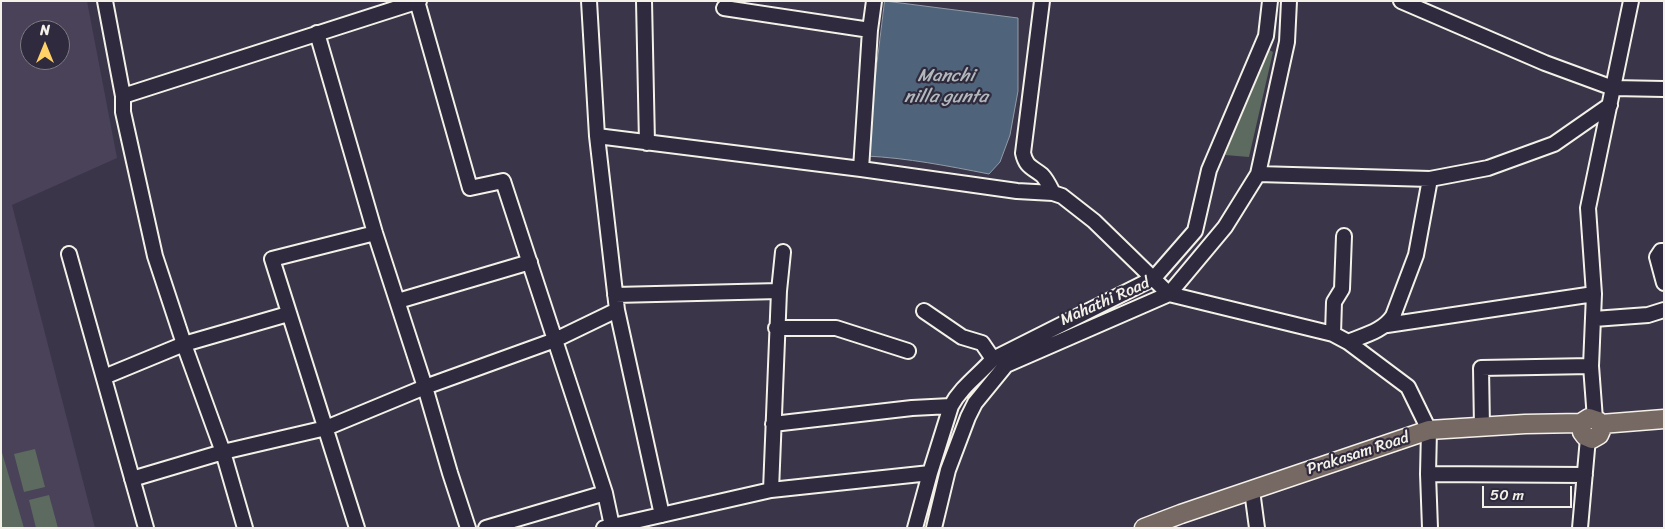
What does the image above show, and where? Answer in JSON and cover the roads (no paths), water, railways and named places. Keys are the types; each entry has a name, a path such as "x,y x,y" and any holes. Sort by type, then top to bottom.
{"main road":[{"path":"1589,427 1664,419"},
{"name":"Prakasam Road","path":"1144,528 1188,511 1428,435 1482,427 1525,424 1589,427"},
{"name":"Prakasam Road","path":"1174,528 1428,435 1482,435 1589,427"}],"street":[{"path":"105,1 123,96 123,112 155,256 184,344 224,452 246,528"},
{"path":"123,96 418,1 470,188 503,181 605,494 608,527 771,490 930,473"},
{"path":"589,1 597,136 617,310 662,515"},
{"path":"644,1 647,142"},
{"path":"861,169 870,30 874,1"},
{"path":"1042,1 1024,154 1027,165 1042,176 1053,193"},
{"name":"Mahathi Road","path":"915,528 951,406 963,389 993,359 1154,278 1195,230 1209,170 1266,36 1270,1"},
{"name":"Mahathi Road","path":"934,528 948,470 968,417 975,403 1006,365 1169,294 1225,227 1258,174 1287,42 1289,1"},
{"path":"1402,1 1545,63 1613,88 1664,89"},
{"path":"1580,528 1589,427 1594,319 1588,208 1631,1"},
{"path":"724,8 870,30"},
{"path":"317,33 376,232 468,528"},
{"path":"1258,174 1430,180 1488,168 1554,144 1610,105"},
{"path":"597,136 1018,191 1053,193 1062,196 1094,221 1169,294 1333,334 1348,342 1408,387 1428,435 1430,528"},
{"path":"1387,325 1393,316 1416,255 1430,180"},
{"path":"357,528 272,259 376,232"},
{"path":"1333,334 1334,302 1342,289 1344,236"},
{"path":"1664,251 1661,251 1657,257 1664,283"},
{"path":"771,490 776,328 783,252"},
{"path":"69,254 146,528"},
{"path":"398,301 530,262"},
{"path":"615,295 779,291"},
{"path":"1348,342 1387,325 1594,294"},
{"path":"132,479 224,452 326,428 425,387 555,340 617,310"},
{"path":"1594,319 1648,315 1664,310"},
{"path":"924,312 962,337 982,343 993,359"},
{"path":"104,377 184,344 288,314"},
{"path":"776,328 836,328 908,351"},
{"path":"1482,427 1481,368 1591,366"},
{"path":"773,424 912,408 951,406"},
{"path":"1428,474 1585,475"},
{"path":"486,528 605,494"},
{"path":"1253,498 1257,528"}],"water":[{"name":"Manchi nilla gunta","path":"885,1 1018,18 1018,91 1010,135 1000,162 989,174 913,160 866,156"}]}
